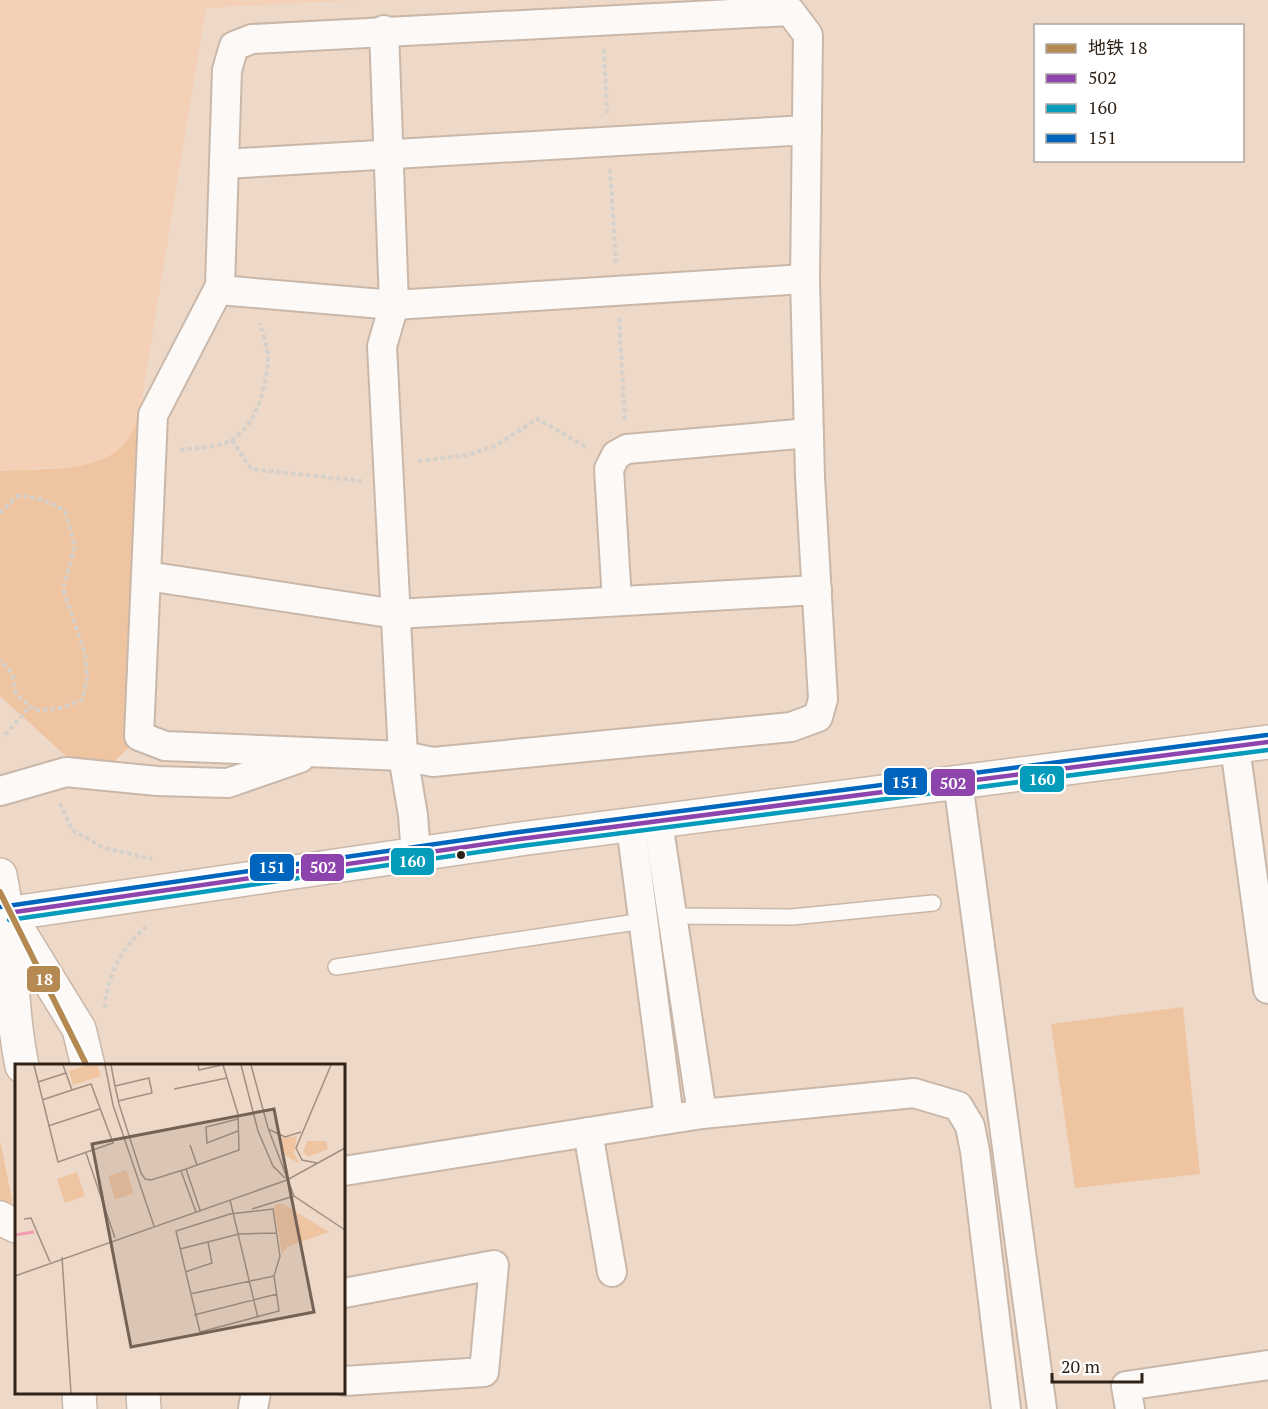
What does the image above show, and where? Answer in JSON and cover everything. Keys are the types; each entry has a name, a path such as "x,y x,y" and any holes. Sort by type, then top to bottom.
{"street":[{"path":"790,11 808,35 806,279 809,433 823,699 818,717 791,727 433,762 403,756 165,746 139,736 153,415 219,290 227,70 234,46 252,39 603,19 790,11"},
{"path":"384,30 394,304 382,346 403,756 414,815 416,855"},
{"path":"224,164 807,130"},
{"path":"219,290 394,304 806,279"},
{"path":"617,601 609,469 620,455 809,433"},
{"path":"147,576 396,614 817,590"},
{"path":"4,914 416,855 1268,742"},
{"path":"1235,747 1268,989"},
{"path":"0,791 66,772 157,781 228,783 313,753"},
{"path":"958,782 1042,1409"},
{"path":"644,824 672,916 702,1114"},
{"path":"644,824 643,921 669,1118"},
{"path":"0,875 15,1032 22,1064"},
{"path":"4,914 79,1029 88,1064"},
{"path":"345,1171 702,1114 914,1094 958,1106 970,1126 975,1152 1006,1409"},
{"path":"588,1132 612,1272"},
{"path":"0,1218 15,1226"},
{"path":"345,1293 494,1265 483,1372 345,1382"},
{"path":"1130,1409 1126,1386 1268,1365"},
{"path":"79,1394 80,1409"},
{"path":"143,1394 144,1409"},
{"path":"253,1409 256,1394"}],"lane":[{"path":"672,916 792,917 933,903"},
{"path":"336,967 643,921"}],"path":[{"path":"232,440 251,469 376,483 418,461 468,455 495,447 537,419 620,455 617,291 603,19"},
{"path":"153,454 216,446 232,440 247,425 258,405 268,357 253,293"},
{"path":"0,513 18,496 51,501 65,511 75,546 63,589 85,653 87,680 82,700 58,709 34,710 16,694 12,673 0,660"},
{"path":"5,735 30,706"}],"shaded area":[{"path":"0,0 356,0 206,8 137,428 121,451 92,465 0,471"},
{"path":"145,409 133,743 109,767 67,757 0,696 0,471 65,468 105,458 121,448 132,432 139,410"},
{"path":"1183,1007 1200,1174 1075,1188 1051,1024"},
{"path":"0,1140 12,1200 11,1205 0,1205"}],"metro line":[{"name":"18","path":"0,892 86,1064"}],"transit line":[{"name":"151","path":"0,907 519,832 1267,735"},
{"name":"502","path":"8,913 520,839 1268,742"},
{"name":"160","path":"9,920 521,846 1268,750"}]}
